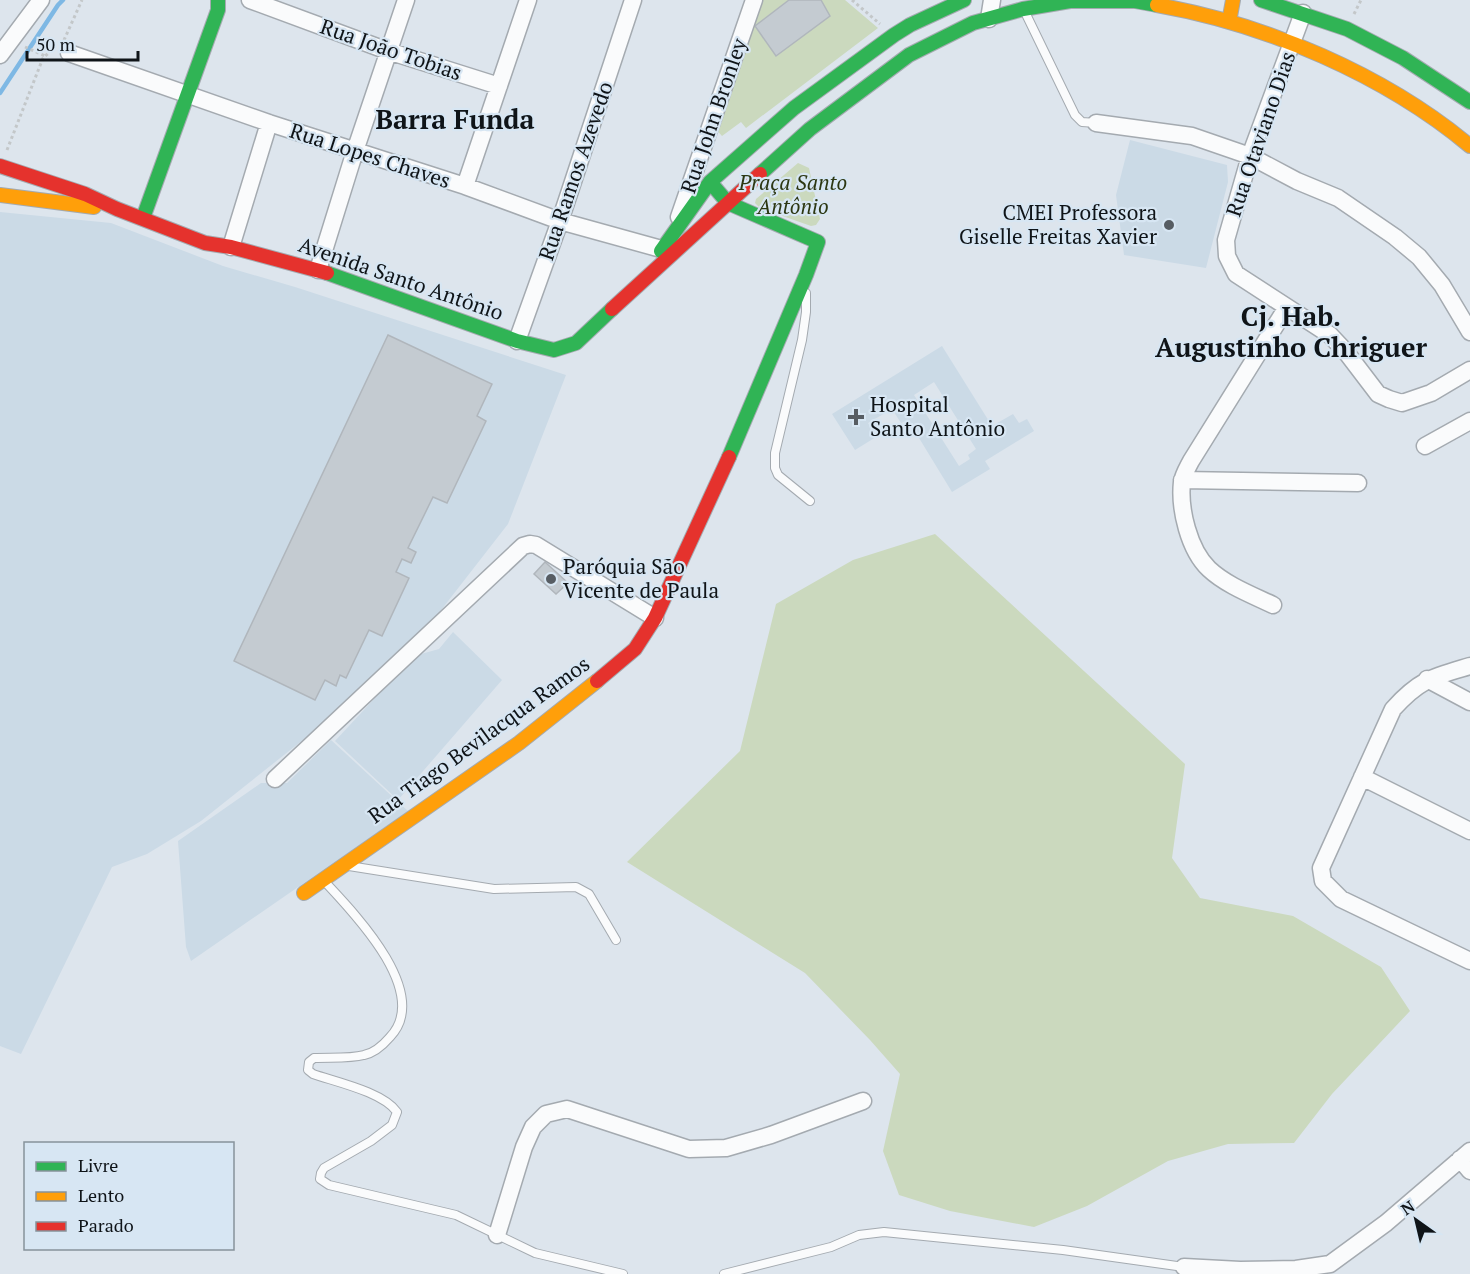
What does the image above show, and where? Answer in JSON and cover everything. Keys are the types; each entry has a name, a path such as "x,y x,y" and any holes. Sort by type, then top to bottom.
{"main road":[{"path":"143,218 218,5 231,0"},
{"name":"Avenida Santo Antônio","path":"667,251 674,232 711,182 794,108 894,35 964,0"},
{"path":"1229,22 1233,0"},
{"path":"1261,0 1347,29 1403,58 1470,102"},
{"name":"Avenida Santo Antônio","path":"0,166 86,194 117,209 206,243 231,247 318,270 517,341 554,350 576,343 650,273 667,251 728,202 810,129 909,55 974,23 1023,9 1070,1 1135,1 1186,10 1244,25 1347,67 1404,100 1470,146"},
{"path":"711,182 728,202"},
{"name":"Avenida Santo Antônio","path":"0,195 117,209"},
{"name":"Rua Tiago Bevilacqua Ramos","path":"304,893 519,743 635,649 655,618 742,425 818,242 728,202"}],"street":[{"path":"0,55 41,0"},
{"name":"Rua João Tobias","path":"250,0 388,51 499,86"},
{"path":"318,270 405,0"},
{"path":"465,186 528,0"},
{"name":"Rua Ramos Azevedo","path":"517,341 560,221 633,0"},
{"name":"Rua John Bronley","path":"674,232 754,0"},
{"path":"988,19 992,0"},
{"name":"Rua Otaviano Dias","path":"1287,307 1236,273 1227,256 1226,240 1250,156 1303,13"},
{"name":"Rua Lopes Chaves","path":"67,46 187,94 269,123 465,186 560,221 667,251"},
{"path":"231,247 269,123"},
{"path":"1096,123 1192,136 1250,156 1338,198 1395,237 1419,257 1442,285 1470,332"},
{"path":"1273,605 1222,580 1208,568 1199,556 1189,534 1183,506 1182,480 1191,461 1287,307 1330,335 1378,394 1389,399 1402,403 1431,393 1470,370"},
{"path":"1425,446 1470,421"},
{"path":"1182,480 1358,483"},
{"path":"275,779 523,546 536,545 655,618"},
{"path":"1470,666 1428,679 1407,693 1393,708 1321,868 1323,881 1341,898 1470,961"},
{"path":"1428,679 1470,702"},
{"path":"1362,777 1470,831"},
{"path":"497,1235 524,1147 533,1127 546,1114 567,1109 689,1149 726,1148 771,1135 863,1101"},
{"path":"1184,1267 1251,1270 1329,1269 1467,1161"}],"lane":[{"path":"1023,9 1075,116 1082,122 1096,123"},
{"path":"806,275 806,312 802,340 775,453 775,468 778,475 810,501"},
{"path":"342,865 494,889 576,887 589,894 616,940"},
{"path":"323,879 362,921 397,978 402,1001 399,1026 382,1045 365,1055 314,1058 309,1062 308,1070 313,1074 392,1104 397,1112 392,1125 371,1141 324,1168 320,1179 329,1185 456,1215 535,1253 623,1274"},
{"path":"724,1274 831,1246 859,1234 884,1232 1064,1250 1184,1267"}],"path":[{"path":"0,166 45,56 55,47 67,46 82,0"},
{"path":"852,0 894,35"},
{"path":"22,46 45,56"}],"shaded area":[{"name":"CMEI Professora Giselle Freitas Xavier","path":"1130,140 1227,165 1228,182 1206,268 1124,255 1116,195"},
{"path":"0,212 111,223 223,266 566,375 508,524 431,623 343,708 201,821 147,854 112,867 21,1054 0,1046"},
{"name":"Hospital Santo Antônio","path":"942,346 992,426 1013,414 1019,423 1027,419 1034,431 985,461 990,469 952,492 908,420 901,423 892,409 868,423 876,437 855,450 832,414","holes":["934,382 976,449 968,455 970,459 959,466 914,395"]},
{"path":"453,632 502,680 398,800 335,741 414,656 439,649"},
{"path":"331,740 408,811 191,961 186,947 178,841 261,783 287,783"}],"green space":[{"path":"759,0 845,0 878,28 746,128 741,122 722,136 714,127"},
{"name":"Praça Santo Antônio","path":"798,163 809,168 820,219 816,225 811,226 760,208 755,203 756,199"},
{"path":"935,534 1185,764 1172,858 1200,898 1293,916 1381,967 1410,1011 1332,1094 1294,1143 1228,1144 1168,1161 1087,1206 1034,1227 950,1211 899,1195 883,1151 900,1074 805,973 627,862 740,751 776,604 853,560"}],"building":[{"path":"789,0 821,0 830,16 776,56 755,26"},
{"path":"388,335 492,384 477,416 486,421 447,503 433,497 408,548 416,552 411,563 402,559 396,572 409,578 382,636 369,630 346,678 340,675 336,686 325,680 315,700 234,661"},
{"name":"Paróquia São Vicente de Paula","path":"545,562 568,583 556,594 534,574"}],"waterway":[{"path":"0,93 63,0"}],"traffic: fast":[{"path":"143,218 218,10 218,0"},
{"path":"661,251 710,182 794,108 894,35 964,0"},
{"path":"1261,0 1347,29 1403,58 1470,102"},
{"path":"760,174 810,129 909,55 973,23 1023,9 1070,1 1135,1 1157,5"},
{"path":"710,182 728,203 818,242 729,457"},
{"path":"327,273 517,341 554,350 576,343 612,309"}],"traffic: slow":[{"path":"1229,22 1233,0"},
{"path":"1157,5 1240,25 1322,56 1401,97 1437,120 1470,146"},
{"path":"0,195 94,207"},
{"path":"304,893 519,743 597,681"}],"traffic: jam":[{"path":"0,166 85,194 205,243 231,247 327,273"},
{"path":"612,309 760,174"},
{"path":"597,681 635,649 655,618 729,457"}],"place":[{"name":"CMEI Professora Giselle Freitas Xavier","path":"1169,225"},
{"name":"Hospital Santo Antônio","path":"856,417"},
{"name":"Paróquia São Vicente de Paula","path":"551,579"}],"district":[{"name":"Barra Funda","path":"455,120"},
{"name":"Cj. Hab. Augustinho Chriguer","path":"1291,332"}]}
